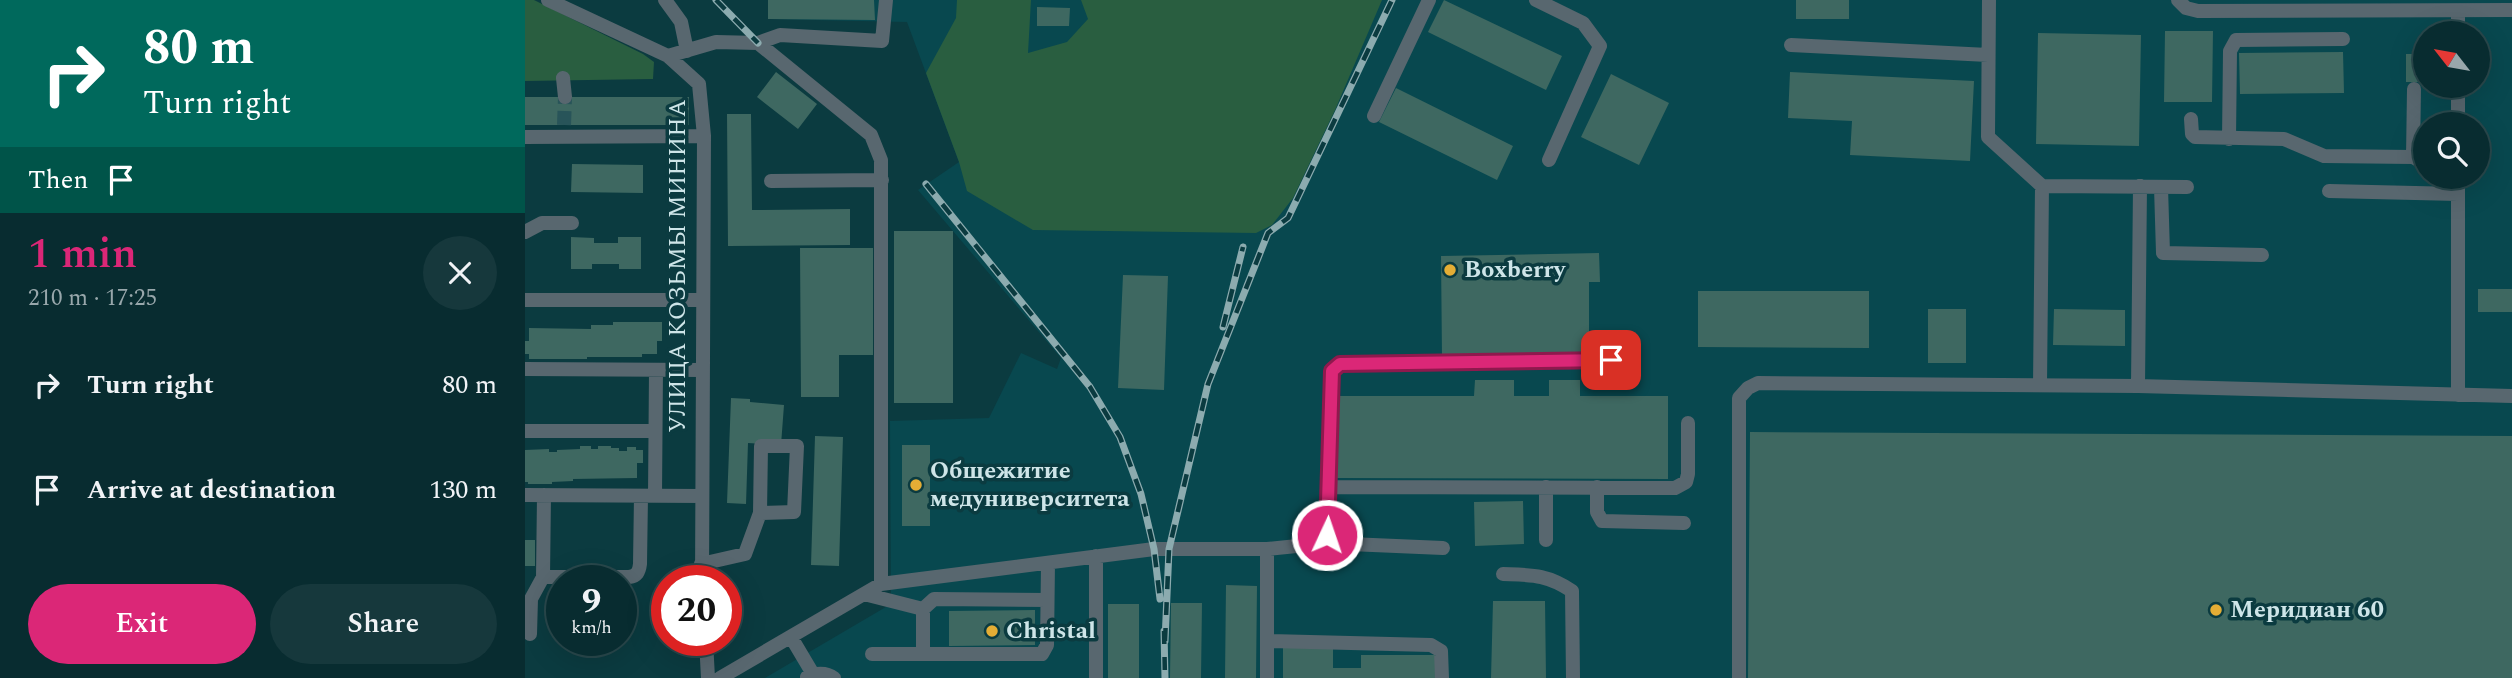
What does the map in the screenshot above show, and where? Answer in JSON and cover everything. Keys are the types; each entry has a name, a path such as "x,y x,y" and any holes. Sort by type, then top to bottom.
{"street":[{"name":"УЛИЦА КОЗЬМЫ МИНИНА","path":"548,0 668,56 699,84 704,136 701,564"},
{"path":"665,0 681,22 687,51"},
{"path":"668,56 716,42 758,43 780,36 882,41 886,0"},
{"path":"1374,116 1429,0"},
{"path":"1536,0 1583,23 1600,46 1549,160"},
{"path":"1989,0 1988,137 2042,186 2187,187"},
{"path":"2178,0 2186,8 2197,11 2372,5 2512,10"},
{"path":"2458,10 2458,21"},
{"path":"2229,139 2230,51 2236,40 2343,39"},
{"path":"758,43 871,135 881,160 881,584"},
{"path":"1791,44 1989,55"},
{"path":"563,78 565,97"},
{"path":"2191,118 2192,134 2195,138 2284,139 2325,156 2413,161"},
{"path":"525,137 563,131 704,136"},
{"path":"772,181 881,180"},
{"path":"2040,385 2042,186"},
{"path":"2138,386 2140,186"},
{"path":"2329,191 2413,186"},
{"path":"2161,187 2163,253 2262,255"},
{"path":"2455,189 2458,394"},
{"path":"525,232 542,223 572,223"},
{"path":"525,300 703,300"},
{"path":"1326,543 1332,371 1340,364 1611,360"},
{"path":"525,369 702,370"},
{"path":"543,577 635,576 639,571 655,431 656,370"},
{"path":"1739,678 1739,398 1748,388 1758,383 2138,386 2512,396"},
{"path":"1329,486 1681,486 1686,482 1688,474 1688,423"},
{"path":"525,430 655,431"},
{"path":"701,564 745,554 760,513 761,446 797,446 795,512 760,513"},
{"path":"1546,487 1546,540"},
{"path":"1597,487 1597,512 1602,521 1684,523"},
{"path":"525,495 702,496"},
{"path":"530,634 531,599 543,577 544,495"},
{"path":"720,678 881,584 1154,548 1267,550 1326,543 1443,548"},
{"path":"1267,550 1267,678"},
{"path":"1096,556 1096,678"},
{"path":"872,654 1042,654 1047,645 1048,562"},
{"path":"1503,574 1540,575 1572,591 1573,678"},
{"path":"864,594 923,609"},
{"path":"923,654 923,609 934,599 1047,600"},
{"path":"791,636 809,676 826,674 834,678"},
{"path":"1267,641 1430,645 1441,651 1442,678"},
{"path":"707,656 708,678"}],"shaded area":[{"path":"768,0 2512,0 2512,678 765,678 891,604 890,421 989,418 1021,353 1057,369 1061,358 918,190 959,162 907,22 768,19"}],"green space":[{"path":"525,0 534,0 643,54 654,62 653,79 525,81"},
{"path":"957,0 1031,0 1028,53 1067,42 1088,19 1081,0 1382,0 1335,110 1293,198 1272,225 1256,233 1033,230 967,191 926,73 956,18"}],"building":[{"path":"768,0 874,0 875,20 768,19"},
{"path":"1444,0 1562,56 1546,90 1428,32"},
{"path":"1796,0 1849,0 1849,19 1796,19"},
{"path":"1037,7 1070,8 1069,26 1037,26"},
{"path":"2165,31 2213,31 2212,102 2164,102"},
{"path":"2038,33 2141,35 2139,146 2036,144"},
{"path":"2343,52 2344,93 2240,94 2239,53"},
{"path":"2406,54 2413,54 2413,82 2406,82"},
{"path":"776,72 817,104 798,129 757,97"},
{"path":"1790,72 1974,81 1970,161 1850,155 1852,121 1788,118"},
{"path":"1611,74 1669,103 1639,165 1581,137"},
{"path":"1396,88 1513,146 1497,180 1379,122"},
{"path":"525,97 689,97 689,125 525,125"},
{"path":"727,114 751,114 752,210 850,209 850,245 728,246"},
{"path":"572,164 643,165 643,193 571,192"},
{"path":"894,231 953,231 953,403 894,403"},
{"path":"571,237 594,238 594,243 618,243 618,237 641,237 641,269 619,269 619,264 592,264 592,269 571,269"},
{"path":"800,248 873,248 873,355 839,355 839,397 801,397"},
{"path":"1599,253 1600,282 1589,282 1589,356 1442,358 1441,256"},
{"path":"1123,275 1168,276 1164,390 1118,388"},
{"path":"2478,289 2512,289 2512,312 2478,312"},
{"path":"1698,291 1869,291 1869,348 1698,347"},
{"path":"1928,309 1966,309 1966,363 1928,363"},
{"path":"2054,309 2125,310 2125,346 2053,345"},
{"path":"613,322 662,322 662,341 657,341 657,354 642,354 642,357 529,359 529,354 525,354 529,328 591,329 591,325 613,325"},
{"path":"1475,380 1514,380 1514,396 1549,396 1549,380 1580,380 1580,396 1668,396 1668,479 1337,478 1337,396 1474,396"},
{"path":"731,398 784,405 781,445 748,443 746,504 727,503"},
{"path":"1750,432 2512,436 2512,678 1748,678"},
{"path":"815,436 843,437 839,566 811,565"},
{"name":"Общежитие медуниверситета","path":"902,445 930,445 930,526 902,526"},
{"path":"580,446 598,449 598,446 611,446 619,448 619,451 636,447 636,450 643,450 643,463 637,463 637,478 573,479 552,484 525,482 525,450 549,449 549,452 557,452 580,449"},
{"path":"1523,501 1524,544 1475,546 1474,502"},
{"path":"525,540 535,540 535,566 525,566"},
{"path":"1226,585 1257,586 1256,678 1225,678"},
{"path":"1493,601 1545,601 1546,678 1491,678"},
{"path":"1171,603 1202,603 1201,678 1170,678"},
{"path":"1108,604 1139,604 1139,678 1108,678"},
{"name":"Christal","path":"1035,610 1035,645 949,646 949,611"},
{"path":"1283,647 1333,647 1333,668 1361,668 1361,655 1435,655 1435,678 1283,678"}],"tunnel":[{"path":"564,125 565,97"}],"railway":[{"path":"716,0 758,43"},
{"path":"1165,641 1169,549 1208,384 1268,233 1288,218 1392,0"},
{"path":"926,184 1090,387 1120,437 1141,494 1154,549 1160,599"},
{"path":"1223,327 1243,247"},
{"path":"1164,631 1165,678"}],"place":[{"name":"Boxberry","path":"1450,270"},
{"name":"Общежитие медуниверситета","path":"916,485"},
{"name":"Меридиан 60","path":"2216,610"},
{"name":"Christal","path":"992,631"}],"route":[{"path":"1327,535 1332,371 1335,366 1611,360"}]}
